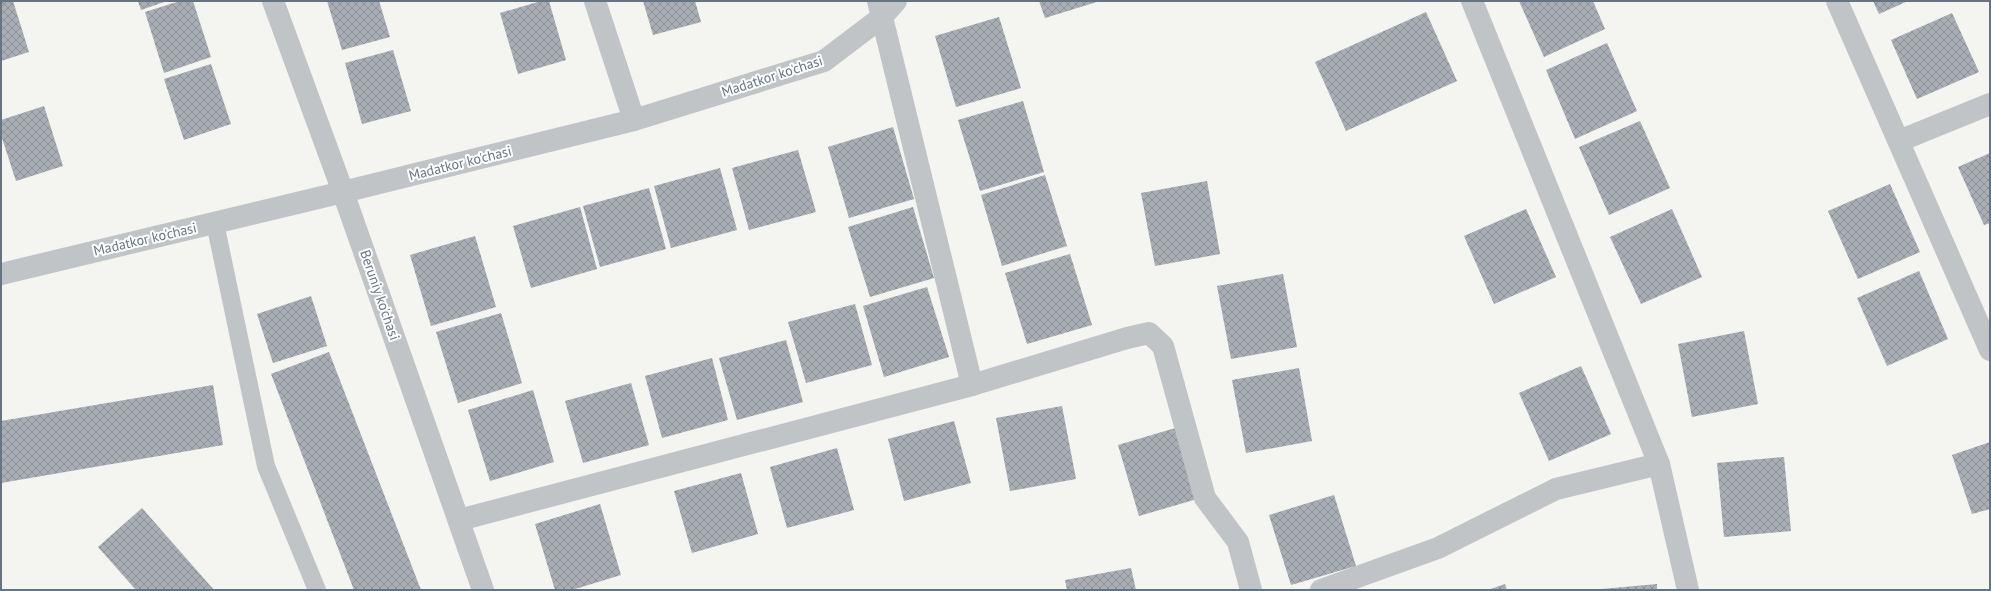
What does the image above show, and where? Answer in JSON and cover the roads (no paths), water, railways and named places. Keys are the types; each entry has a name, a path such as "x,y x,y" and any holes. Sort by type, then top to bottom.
{"street":[{"name":"Beruniy ko'chasi","path":"273,1 343,192 483,590"},
{"path":"595,1 634,120"},
{"path":"1472,1 1659,464 1688,590"},
{"path":"1837,1 1990,350"},
{"name":"Madatkor ko'chasi","path":"1,274 634,120 824,61 885,6"},
{"path":"885,6 972,385"},
{"path":"1899,141 1990,104"},
{"path":"459,520 972,385 1127,338 1149,333 1163,346 1205,498 1238,542 1250,590"},
{"path":"1321,590 1438,548 1556,489 1659,464"}],"lane":[{"path":"215,223 266,466 317,590"}]}
